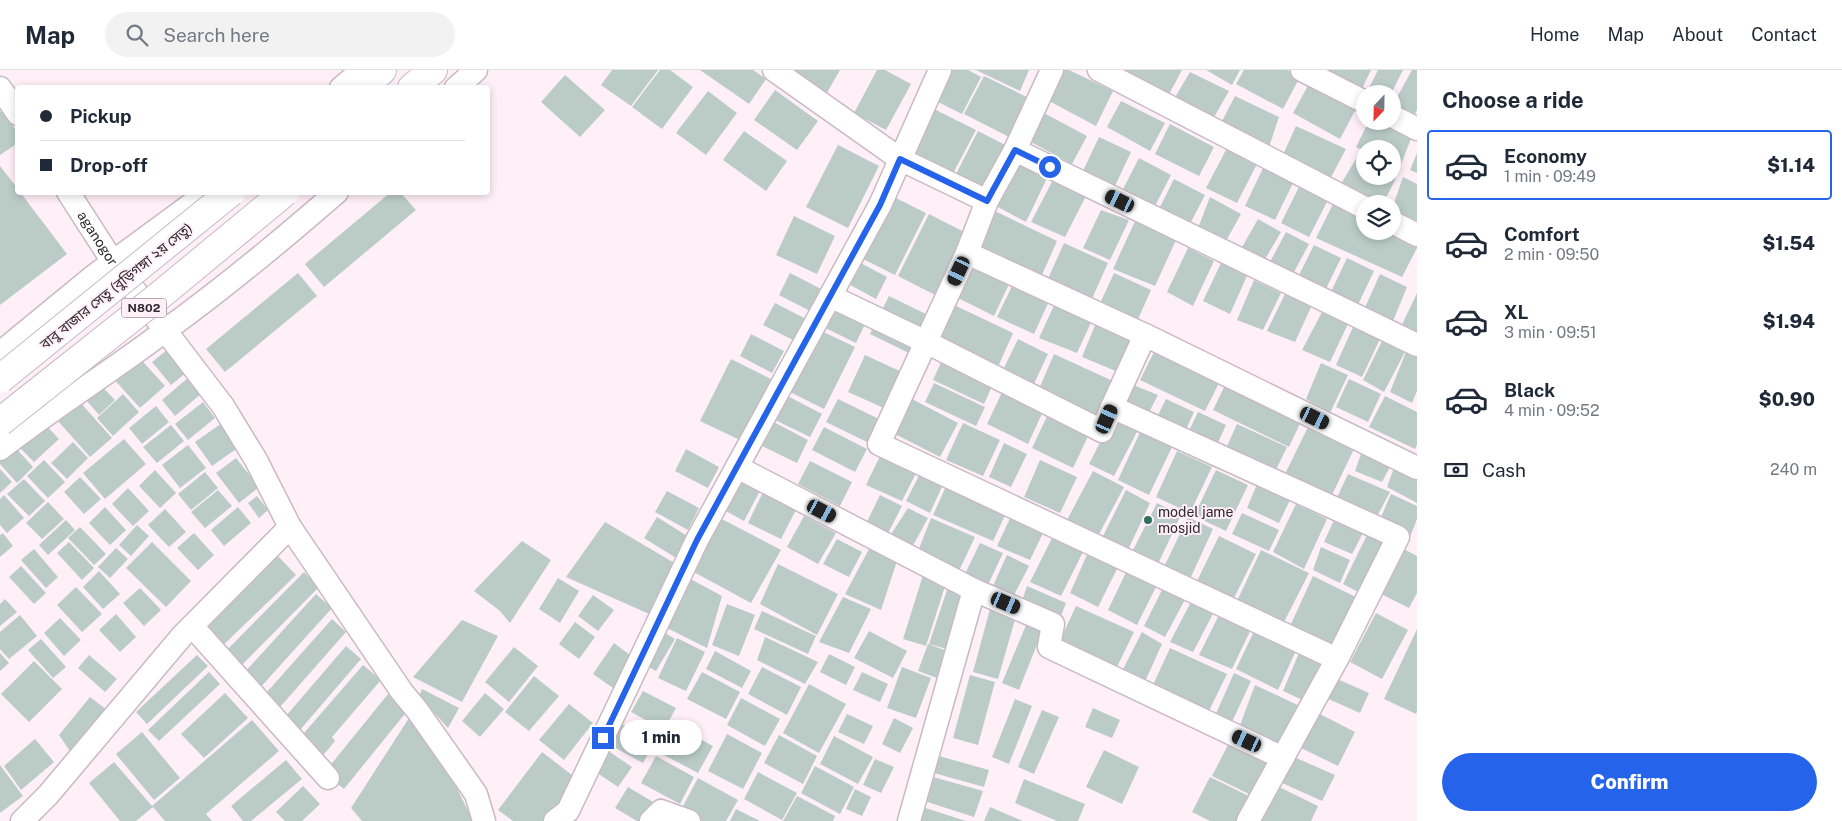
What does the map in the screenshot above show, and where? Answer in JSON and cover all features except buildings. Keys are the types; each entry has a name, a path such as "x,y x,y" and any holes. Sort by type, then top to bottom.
{"highway":[{"path":"365,85 382,70"},
{"path":"416,85 434,70"},
{"name":"বাবু বাজার সেতু (বুড়িগঙ্গা ২য় সেতু)","path":"0,378 228,195"},
{"name":"N802","path":"0,422 159,296 281,195"}],"street":[{"path":"344,85 362,70"},
{"path":"459,85 476,70"},
{"path":"774,70 900,159 987,201"},
{"path":"555,821 568,811 697,540 880,205 940,70"},
{"path":"1052,70 1015,150 987,201 967,253 879,444 1337,659"},
{"path":"1100,70 1356,203"},
{"path":"1302,70 1356,97"},
{"path":"0,88 15,110"},
{"path":"1401,121 1417,129"},
{"path":"1015,150 1417,345"},
{"name":"aganogor","path":"70,195 113,262 223,406 256,460 290,527 402,692 417,710 476,794 484,821"},
{"path":"0,353 95,275 204,195"},
{"path":"0,449 166,330 282,241 334,195"},
{"path":"1401,227 1417,235"},
{"path":"967,253 1145,335 1417,468"},
{"path":"830,296 1102,431 1145,335"},
{"path":"1112,407 1398,537 1337,659 1248,821"},
{"path":"737,467 974,590 1054,624 1049,647 1283,758"},
{"path":"22,821 48,795 192,626 290,527"},
{"path":"909,821 974,590"},
{"path":"192,626 328,778"},
{"path":"650,821 660,811 689,821"}],"place":[{"name":"model jame mosjid","path":"1148,520"}],"route":[{"path":"603,738 697,540 880,205 900,159 987,201 1015,150 1050,167"}]}
